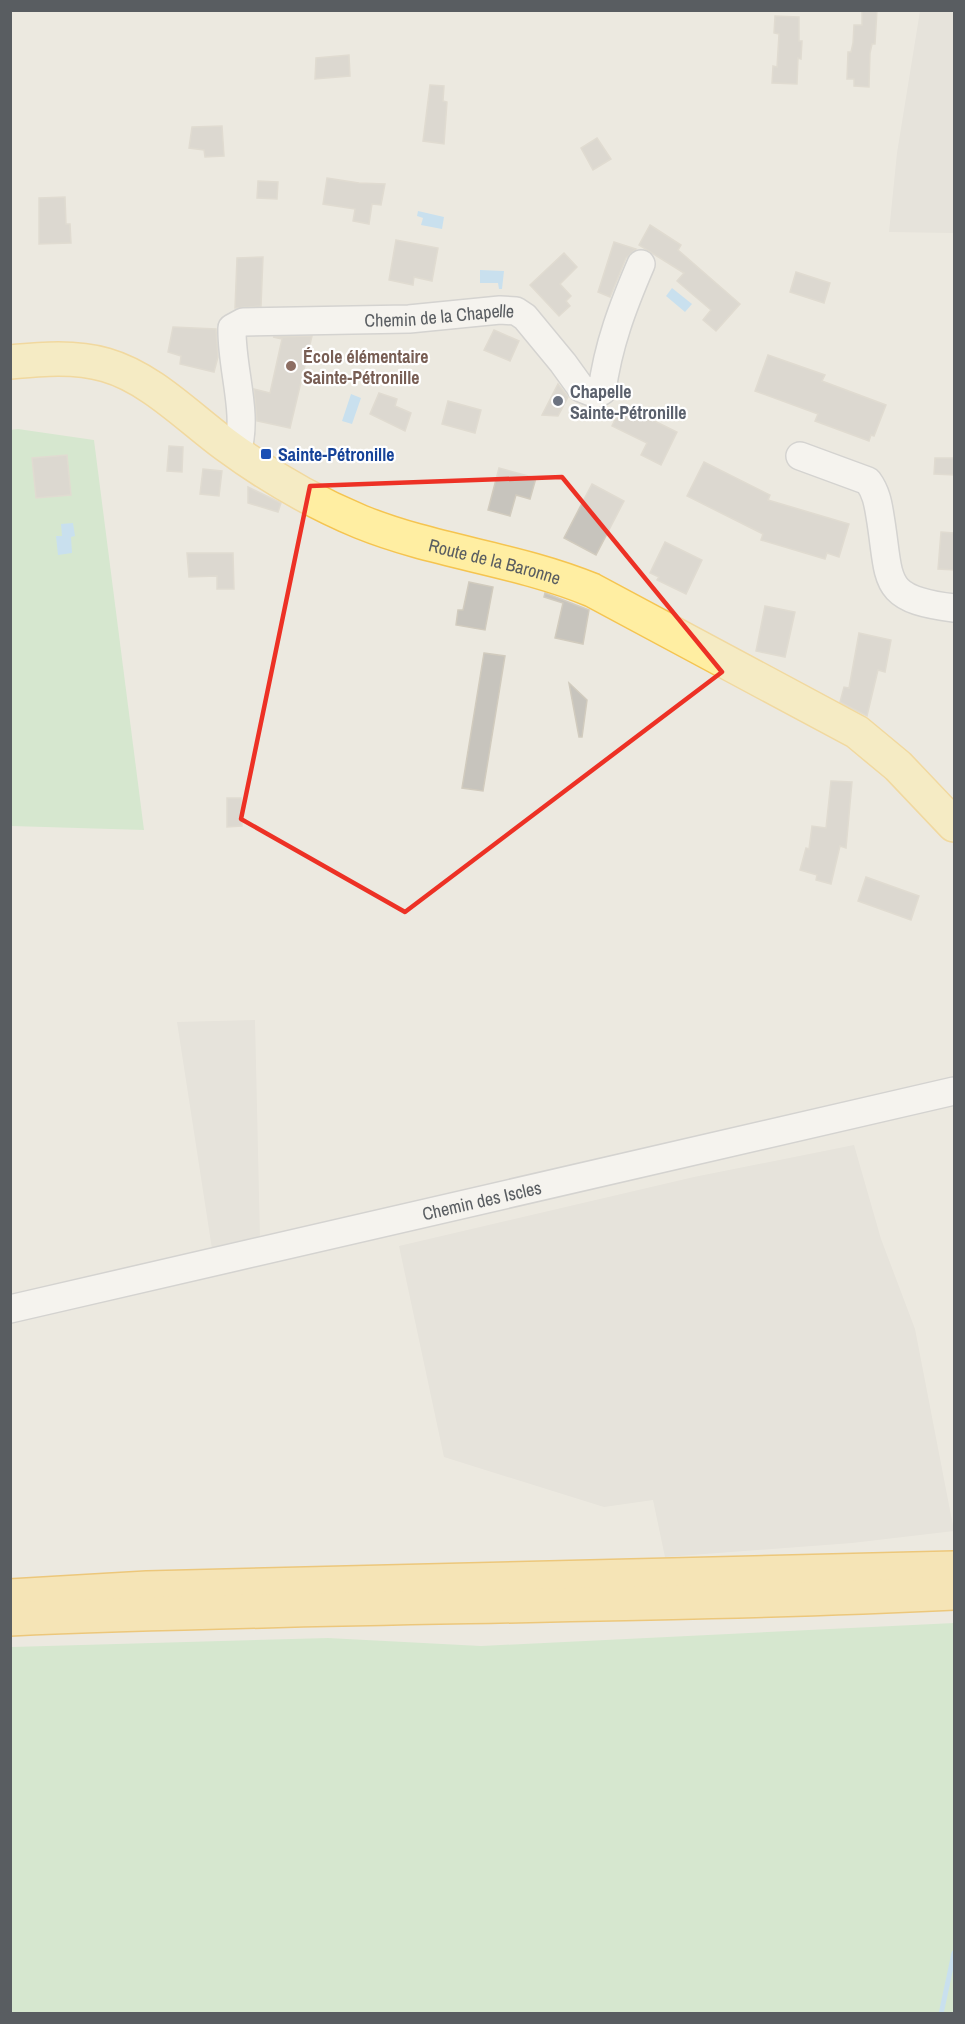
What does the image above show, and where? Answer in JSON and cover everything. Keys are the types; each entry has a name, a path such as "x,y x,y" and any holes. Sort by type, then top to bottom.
{"highway":[{"path":"10,1596 147,1588 954,1568"},
{"path":"10,1619 150,1613 597,1604 954,1593"}],"main road":[{"name":"Route de la Baronne","path":"10,362 75,359 118,369 136,376 237,452 286,485 361,522 422,542 545,573 592,590 856,732 898,766 954,825"}],"street":[{"name":"Chemin de la Chapelle","path":"237,452 241,432 232,328 243,322 409,319 516,310 525,317 581,388 596,394 602,391 604,367 617,318 641,264"},
{"path":"800,456 868,481 877,497 892,585 907,598 954,608"},
{"name":"Chemin des Iscles","path":"10,1309 954,1091"}],"highlighted area":[{"path":"562,477 722,672 405,912 241,819 310,486"}],"shaded area":[{"path":"920,11 954,11 953,233 889,232 897,153"},
{"path":"255,1020 260,1239 212,1249 177,1022"},
{"path":"854,1145 881,1239 915,1329 954,1531 852,1543 665,1557 653,1500 604,1507 444,1457 399,1246 694,1177"}],"green space":[{"path":"18,429 94,440 144,830 11,826 10,430"},
{"path":"954,1623 954,2013 11,2013 11,1647 328,1638 481,1646"}],"water":[{"path":"418,211 444,217 442,229 421,225 423,218 417,216"},
{"path":"480,270 504,271 502,289 499,289 498,283 480,283"},
{"path":"672,288 692,304 685,312 666,296"},
{"path":"351,394 361,398 352,424 342,421"},
{"path":"73,523 75,536 71,537 72,553 58,555 56,536 62,536 61,524"}],"building":[{"path":"862,10 877,10 875,44 872,44 870,53 869,87 854,86 854,79 847,79 848,52 851,52 853,43 854,25 862,25"},
{"path":"775,16 799,17 799,41 802,41 801,59 798,58 797,84 772,83 773,66 777,67 779,34 774,33"},
{"path":"349,55 350,76 315,79 316,58"},
{"path":"430,85 444,86 443,101 447,102 444,144 423,141"},
{"path":"222,126 224,156 205,157 204,150 189,148 192,127"},
{"path":"597,138 611,159 593,170 581,148"},
{"path":"327,178 385,184 381,205 372,204 369,224 353,221 355,209 323,204"},
{"path":"258,181 278,182 277,199 257,198"},
{"path":"65,197 66,224 70,224 71,243 39,244 39,198"},
{"path":"650,225 681,245 678,250 740,304 716,331 703,320 711,310 677,281 684,273 639,245"},
{"path":"396,240 438,248 432,281 414,277 413,285 389,280"},
{"path":"614,242 636,249 626,258 610,297 598,292"},
{"path":"564,253 577,267 560,284 571,296 566,301 570,306 559,316 530,285"},
{"path":"263,257 261,306 235,308 237,258"},
{"path":"796,272 830,283 824,303 790,292"},
{"path":"173,327 216,329 218,357 214,372 180,364 181,356 168,352"},
{"path":"494,330 519,341 510,361 484,350"},
{"name":"École élémentaire Sainte-Pétronille","path":"312,336 290,428 257,421 254,389 270,393 282,339 273,337"},
{"path":"768,355 825,375 822,381 886,405 874,436 871,435 869,441 815,421 818,414 755,391"},
{"name":"Chapelle Sainte-Pétronille","path":"558,384 568,397 558,416 542,415"},
{"path":"379,393 397,399 395,406 411,413 405,431 370,414"},
{"path":"448,401 481,410 475,433 442,424"},
{"path":"622,405 677,432 661,465 641,455 647,443 612,426"},
{"path":"169,446 183,447 182,472 167,471"},
{"path":"67,455 71,495 36,498 32,458"},
{"path":"935,458 954,458 954,475 934,474"},
{"path":"704,462 770,495 768,500 849,524 839,557 827,553 825,559 761,540 763,534 687,496"},
{"path":"499,468 536,478 530,499 516,495 510,516 488,510"},
{"path":"203,469 222,471 219,496 200,494"},
{"path":"592,484 624,501 596,555 564,538"},
{"path":"248,487 281,503 278,512 248,503"},
{"path":"941,532 954,533 954,570 938,569"},
{"path":"665,542 702,560 686,594 657,580 659,577 650,573"},
{"path":"187,553 233,553 234,589 217,589 217,576 189,577"},
{"path":"469,582 493,587 485,630 456,625 458,610 463,610"},
{"path":"545,593 589,610 583,644 555,638 563,603 544,597"},
{"path":"765,606 795,612 785,657 756,651"},
{"path":"859,633 891,640 885,672 878,670 867,716 840,702 844,687 849,688"},
{"path":"484,653 505,656 483,791 462,788"},
{"path":"569,683 587,700 582,737 579,737"},
{"path":"831,781 852,782 846,848 840,846 831,884 816,880 817,875 800,870 806,848 809,849 812,826 826,828"},
{"path":"227,798 241,798 242,826 227,827"},
{"path":"866,877 919,896 911,920 858,901"}],"waterway":[{"path":"941,2014 954,1953"}],"place":[{"name":"École élémentaire Sainte-Pétronille","path":"291,366"},
{"name":"Chapelle Sainte-Pétronille","path":"558,401"},
{"name":"Sainte-Pétronille","path":"266,454"}]}
